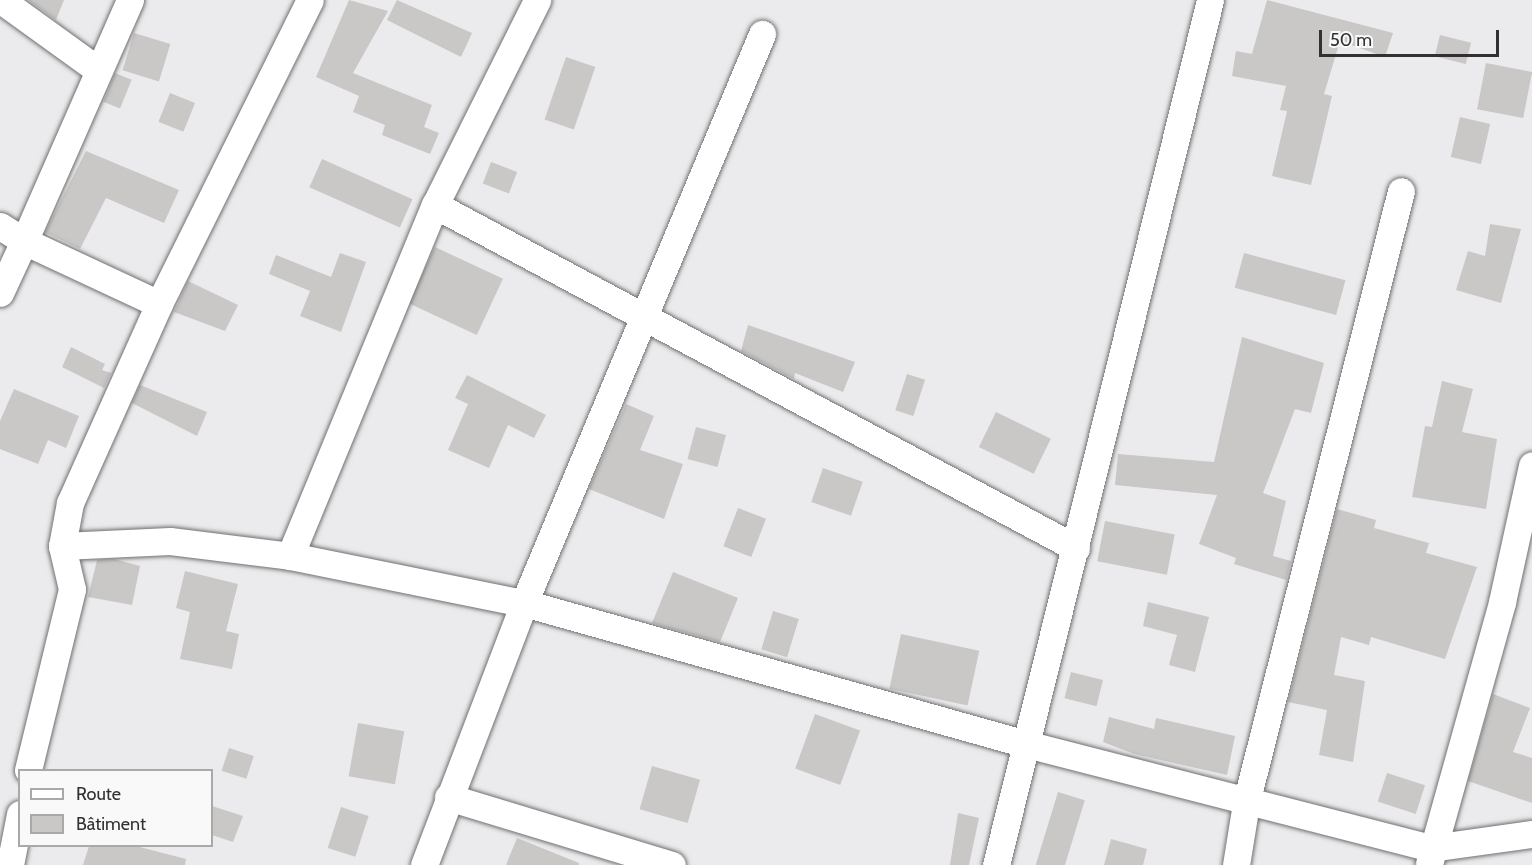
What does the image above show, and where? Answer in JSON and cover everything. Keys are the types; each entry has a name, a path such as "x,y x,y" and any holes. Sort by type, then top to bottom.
{"street":[{"path":"1,0 98,70"},
{"path":"0,293 130,0"},
{"path":"28,769 72,589 62,546 70,503 159,304 310,0"},
{"path":"290,556 435,205 537,0"},
{"path":"996,865 1210,0"},
{"path":"424,865 524,603 641,318 762,34"},
{"path":"1236,865 1246,802 1401,190"},
{"path":"435,205 641,318 1076,549"},
{"path":"0,226 24,241 159,304"},
{"path":"1430,857 1502,602 1532,465"},
{"path":"62,546 170,541 290,556 524,603 1026,744 1246,802 1430,857 1532,834"},
{"path":"448,798 672,865"},
{"path":"10,865 18,824"}],"building":[{"path":"28,0 64,0 56,20"},
{"path":"349,0 388,11 353,73 432,105 424,127 439,133 430,154 382,135 385,125 353,112 359,96 316,77"},
{"path":"397,0 472,33 461,57 387,20"},
{"path":"1267,0 1393,33 1385,57 1340,41 1324,94 1332,96 1311,185 1272,176 1287,111 1280,110 1286,86 1232,76 1236,51 1252,54"},
{"path":"134,33 170,44 159,81 123,70"},
{"path":"1440,35 1471,43 1466,64 1435,56"},
{"path":"566,57 595,67 574,129 545,119"},
{"path":"1486,63 1532,72 1523,118 1477,109"},
{"path":"115,73 132,80 120,108 103,102"},
{"path":"170,93 195,103 183,132 158,122"},
{"path":"1460,117 1490,124 1481,164 1451,157"},
{"path":"86,151 179,190 164,223 106,198 80,249 45,232"},
{"path":"322,159 412,199 400,228 309,187"},
{"path":"491,162 517,172 509,194 483,183"},
{"path":"1490,224 1521,229 1501,303 1456,290 1468,251 1485,256"},
{"path":"435,247 503,279 477,335 409,303"},
{"path":"340,253 366,262 341,332 300,316 310,291 269,274 276,255 331,277"},
{"path":"1244,253 1345,280 1336,315 1235,288"},
{"path":"188,281 238,305 225,331 174,312"},
{"path":"748,325 855,362 843,392 795,373 794,379 741,351"},
{"path":"1242,337 1324,363 1311,413 1295,409 1263,493 1286,501 1273,556 1291,561 1286,580 1234,564 1236,558 1199,544 1217,495 1115,485 1118,454 1214,462"},
{"path":"71,347 105,364 102,370 111,373 104,388 62,367"},
{"path":"907,374 925,380 913,416 895,410"},
{"path":"467,375 546,415 534,438 508,425 489,468 448,450 468,404 455,398"},
{"path":"1442,381 1473,389 1462,432 1497,439 1486,509 1412,497 1425,426 1432,427"},
{"path":"140,385 207,412 197,436 132,403"},
{"path":"14,389 79,416 66,448 48,440 38,464 0,449 0,421"},
{"path":"626,404 654,416 640,450 683,464 664,519 589,489"},
{"path":"996,412 1051,439 1034,474 979,447"},
{"path":"696,427 726,435 717,467 687,459"},
{"path":"823,468 863,482 851,516 811,502"},
{"path":"738,508 766,519 751,557 723,546"},
{"path":"1337,509 1376,520 1374,528 1429,543 1426,553 1477,567 1445,659 1371,637 1369,645 1341,637 1334,675 1365,681 1353,762 1319,755 1327,710 1288,702"},
{"path":"1105,521 1175,535 1167,575 1097,561"},
{"path":"114,559 140,566 132,605 88,597 97,560"},
{"path":"185,571 238,584 226,631 239,634 232,669 180,659 190,612 176,608"},
{"path":"673,572 738,598 720,642 652,623"},
{"path":"1148,602 1209,617 1195,672 1169,665 1177,635 1143,626"},
{"path":"773,611 799,619 787,657 761,649"},
{"path":"901,634 979,651 968,705 889,689"},
{"path":"1071,672 1103,680 1096,706 1064,698"},
{"path":"1493,694 1530,708 1513,752 1532,758 1532,803 1468,781"},
{"path":"815,714 860,730 840,785 795,769"},
{"path":"1109,717 1154,729 1156,718 1235,736 1227,775 1134,754 1103,742"},
{"path":"358,723 404,731 395,784 349,776"},
{"path":"229,748 254,756 246,779 222,771"},
{"path":"652,766 700,780 688,823 640,809"},
{"path":"1387,773 1425,785 1416,814 1378,802"},
{"path":"1058,792 1085,800 1065,865 1036,865"},
{"path":"213,806 243,816 233,842 213,835"},
{"path":"341,807 369,816 355,857 328,848"},
{"path":"958,813 979,818 969,865 950,865"},
{"path":"517,838 579,863 579,865 506,865"},
{"path":"1111,839 1147,849 1143,865 1104,865"},
{"path":"89,847 140,847 186,859 185,865 83,865"}]}
